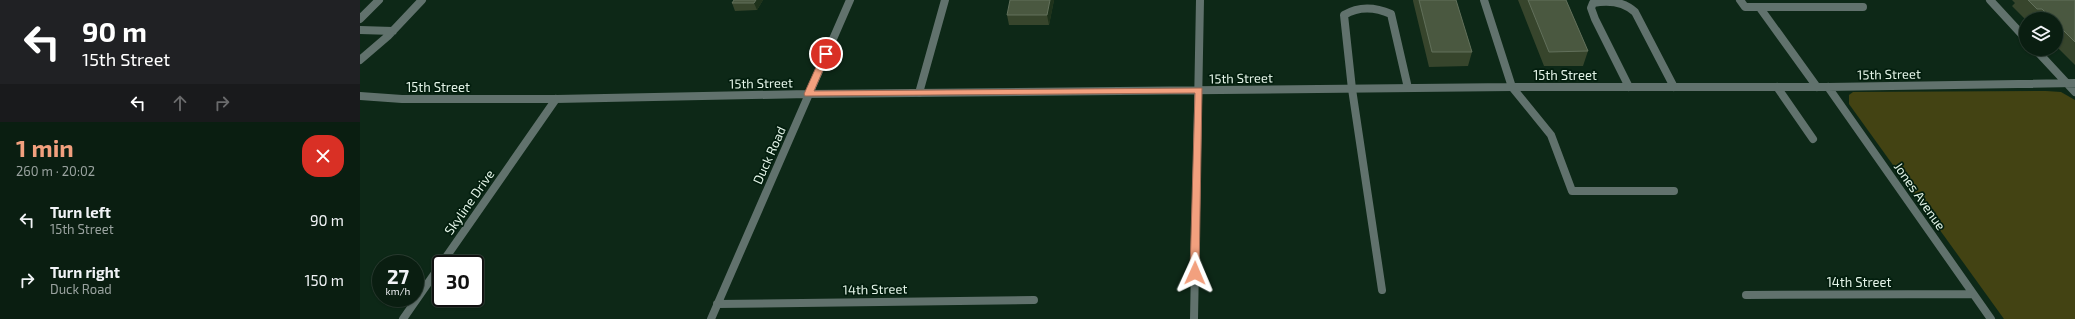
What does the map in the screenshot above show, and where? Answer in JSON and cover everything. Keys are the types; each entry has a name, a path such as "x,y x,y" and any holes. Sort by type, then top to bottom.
{"street":[{"path":"360,19 379,0"},
{"path":"360,60 393,31 422,0"},
{"name":"Duck Road","path":"711,319 850,0"},
{"path":"919,93 945,0"},
{"path":"1194,319 1200,0"},
{"path":"1484,0 1512,86 1551,135 1572,191 1674,191"},
{"path":"1740,0 1745,7 1760,8 1863,7"},
{"path":"1990,0 2019,31"},
{"path":"1629,87 1595,19 1591,8 1593,3 1602,1 1616,1 1628,5 1635,12 1674,87"},
{"path":"1760,8 1817,87"},
{"path":"1382,290 1352,89 1344,14 1352,9 1381,9 1391,14 1408,88"},
{"path":"360,30 393,31"},
{"path":"2042,56 2075,92"},
{"name":"15th Street","path":"360,96 402,99 556,99 808,94 1512,86 1828,87 2075,83"},
{"path":"1778,87 1813,138"},
{"name":"Jones Avenue","path":"1828,87 1991,319"},
{"name":"Skyline Drive","path":"402,319 556,99"},
{"name":"14th Street","path":"1746,295 1972,294"},
{"name":"14th Street","path":"717,304 1034,300"}],"shaded area":[{"path":"1853,92 2061,92 2075,100 2075,319 2004,319 1849,104 1849,95"}],"building":[{"path":"734,0 756,0 754,3 732,3"},
{"path":"1010,0 1050,0 1047,15 1007,15"},
{"path":"1419,0 1456,0 1472,52 1432,52"},
{"path":"1528,0 1566,0 1588,51 1549,52"},
{"path":"2028,0 2075,0 2075,42 2063,30 2063,12 2045,12 2042,9 2037,9"}],"route":[{"path":"826,54 808,94 1199,90 1195,273"}]}
